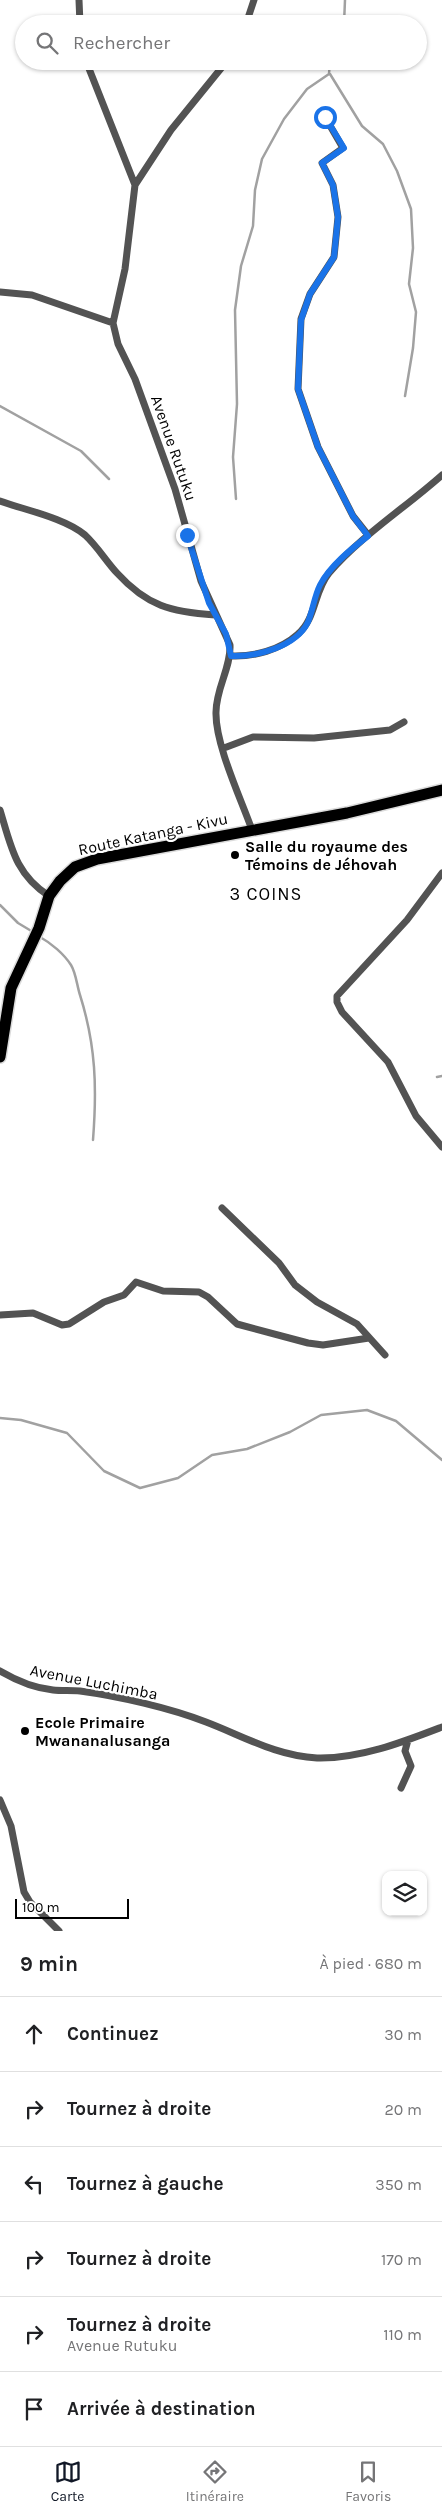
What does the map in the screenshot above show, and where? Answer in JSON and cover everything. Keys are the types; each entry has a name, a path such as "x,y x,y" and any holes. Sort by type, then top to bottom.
{"highway":[{"name":"Route Katanga - Kivu","path":"0,1057 11,988 40,928 49,896 60,881 75,867 97,860 348,813 442,790"}],"street":[{"path":"79,0 80,15"},
{"path":"249,15 254,0"},
{"path":"90,70 135,185"},
{"path":"135,185 171,130 220,70"},
{"path":"325,117 344,148 322,163 333,185 337,225 334,257 310,294 301,320 298,389 318,447 353,516 368,536"},
{"name":"Avenue Rutuku","path":"135,185 125,269 113,323 118,344 135,379 175,489 187,535 215,615 226,634 231,656"},
{"path":"0,292 32,296 113,323"},
{"path":"252,830 224,748 216,714 217,695 231,656 247,657 259,654 285,642 300,632 308,622 320,586 338,562 442,475"},
{"path":"0,502 71,527 84,535 123,579 145,599 171,609 215,615"},
{"path":"224,748 253,737 314,738 390,730 404,722"},
{"path":"0,810 20,869 28,880 49,896"},
{"path":"442,873 406,920 337,996 337,1002 351,1024 388,1062 416,1116 442,1147"},
{"path":"222,1208 279,1263 295,1285 318,1302 357,1324 385,1355"},
{"path":"0,1316 33,1313 62,1325 69,1324 104,1302 124,1295 136,1282 163,1291 199,1292 208,1297 237,1324 308,1343 323,1345 369,1338"},
{"name":"Avenue Luchimba","path":"0,1672 17,1682 36,1688 78,1691 205,1721 274,1751 294,1756 319,1758 359,1754 408,1740 442,1727"},
{"path":"401,1788 411,1766 405,1751 408,1740"},
{"path":"0,1800 11,1826 24,1892 30,1902 59,1931"}],"waterway":[{"path":"344,15 345,0"},
{"path":"236,499 233,457 237,404 235,310 241,266 253,226 255,190 262,159 284,119 307,89 329,74 329,70"},
{"path":"330,74 362,126 383,144 397,171 411,209 413,248 409,284 416,312 413,348 405,396"},
{"path":"0,406 81,451 109,479"},
{"path":"0,905 18,923 33,932"},
{"path":"40,937 57,949 73,968 89,1032 94,1067 93,1140"},
{"path":"437,1077 442,1076"},
{"path":"0,1418 21,1420 67,1433 104,1471 140,1488 178,1478 212,1455 247,1449 290,1432 321,1415 367,1410 396,1421 442,1460"}],"place":[{"name":"Salle du royaume des Témoins de Jéhovah","path":"235,855"},
{"name":"Ecole Primaire Mwananalusanga","path":"25,1731"}],"district":[{"name":"3 COINS","path":"266,894"}],"route":[{"path":"187,535 209,603 230,645 231,656 247,657 278,646 300,632 308,622 320,586 328,574 338,562 368,536 353,516 318,447 298,389 301,320 310,294 334,257 338,217 333,185 322,163 344,148 325,117"}]}
